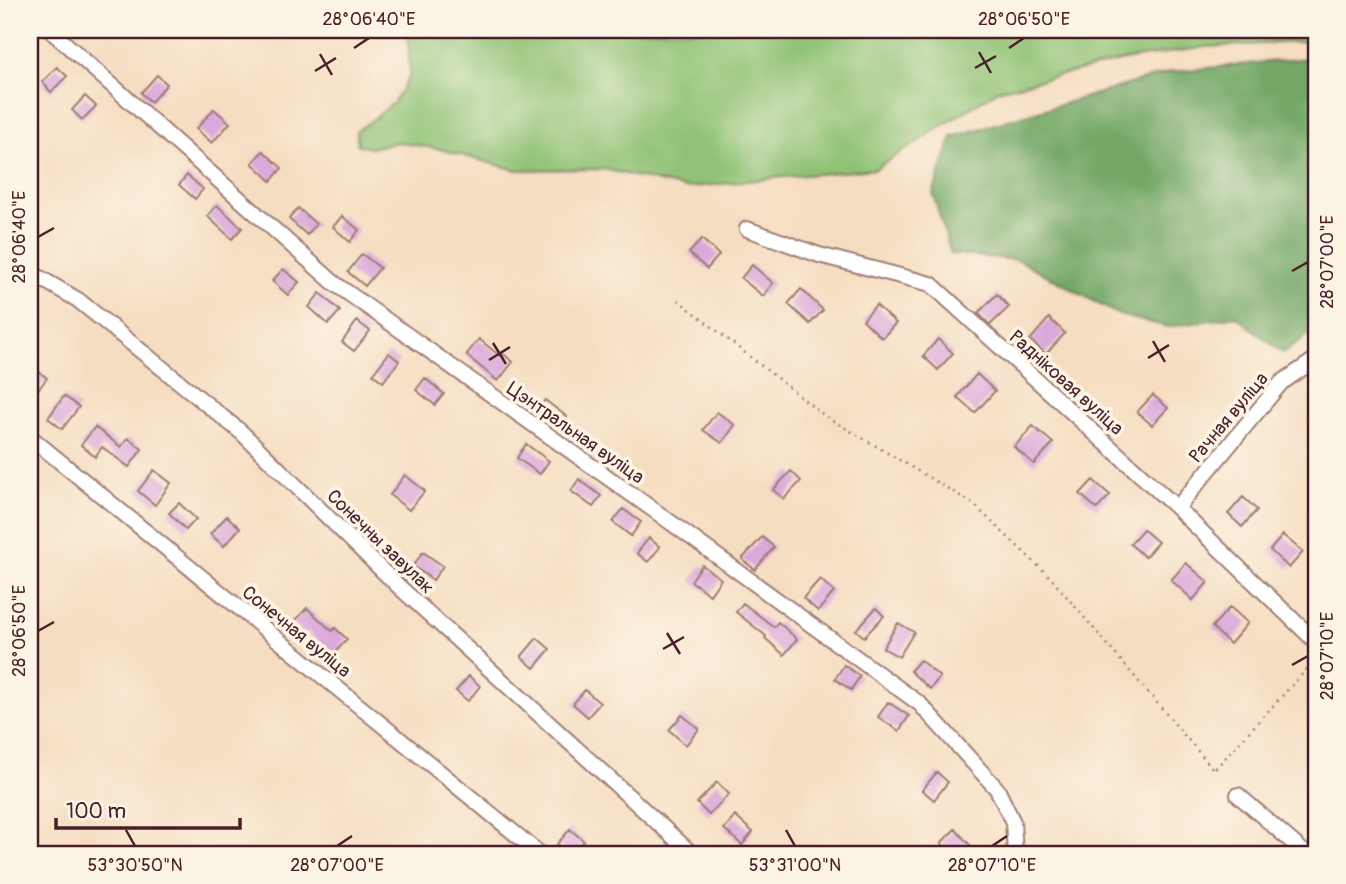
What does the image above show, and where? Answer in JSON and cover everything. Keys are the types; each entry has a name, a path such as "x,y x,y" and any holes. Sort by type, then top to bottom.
{"street":[{"name":"Цэнтральная вуліца","path":"50,30 334,284 920,704 997,789 1013,822 1015,854"},
{"name":"Радніковая вуліца","path":"747,229 819,255 931,284 1177,508 1316,642"},
{"name":"Сонечны завулак","path":"30,272 78,300 241,432 395,583 692,854"},
{"name":"Рачная вуліца","path":"1177,508 1281,383 1316,359"},
{"name":"Сонечная вуліца","path":"30,437 540,854"},
{"path":"1238,795 1306,854"}],"path":[{"path":"678,300 825,415 972,503 1051,577 1214,770 1316,659"}],"green space":[{"path":"408,30 465,30 465,33 469,30 1316,30 1316,41 1206,47 1129,59 998,90 875,169 685,188 604,169 516,170 439,149 398,142 371,148 358,145 356,131 394,102 410,76"},
{"path":"1316,57 1316,329 1283,353 1236,316 1168,327 1119,315 1019,260 951,254 933,194 952,137 1170,72"}],"building":[{"path":"57,67 67,76 51,92 42,82"},
{"path":"157,75 167,84 151,102 141,93"},
{"path":"85,96 96,106 82,120 72,110"},
{"path":"214,109 230,123 212,143 196,129"},
{"path":"263,151 282,168 271,181 252,163"},
{"path":"187,175 203,189 195,199 179,185"},
{"path":"217,205 242,228 232,239 207,216"},
{"path":"298,208 316,224 307,235 289,219"},
{"path":"342,216 359,230 350,242 333,227"},
{"path":"702,239 719,255 707,269 689,253"},
{"path":"362,254 380,268 365,286 348,272"},
{"path":"752,265 773,283 763,296 741,278"},
{"path":"283,269 299,282 288,295 272,281"},
{"path":"801,289 823,310 810,324 788,304"},
{"path":"320,293 340,311 328,324 309,307"},
{"path":"997,294 1009,307 990,325 978,313"},
{"path":"876,305 896,323 882,338 863,320"},
{"path":"1049,318 1065,333 1046,354 1030,340"},
{"path":"357,321 370,331 354,351 342,342"},
{"path":"479,339 500,356 502,353 513,362 498,381 466,355"},
{"path":"938,339 953,353 938,370 923,356"},
{"path":"389,353 399,361 383,382 373,374"},
{"path":"30,365 47,378 30,400"},
{"path":"977,374 995,391 975,413 957,397"},
{"path":"425,378 444,394 435,405 416,390"},
{"path":"1153,395 1168,408 1152,425 1137,412"},
{"path":"64,396 79,407 62,429 48,418"},
{"path":"545,400 567,417 559,427 537,410"},
{"path":"717,412 735,425 722,443 703,430"},
{"path":"1033,426 1053,443 1034,464 1014,447"},
{"path":"95,427 121,447 128,438 142,449 129,467 102,447 95,457 81,445"},
{"path":"526,444 549,461 540,474 517,458"},
{"path":"154,470 171,483 155,505 138,491"},
{"path":"791,471 801,481 784,499 773,490"},
{"path":"405,475 425,491 409,510 390,495"},
{"path":"579,479 601,496 593,507 571,491"},
{"path":"1093,480 1110,495 1097,509 1080,494"},
{"path":"1243,497 1257,510 1242,527 1228,514"},
{"path":"179,503 196,519 186,530 169,513"},
{"path":"623,509 641,522 631,536 613,522"},
{"path":"227,516 240,528 224,546 210,534"},
{"path":"1143,529 1158,542 1145,557 1130,544"},
{"path":"1283,535 1303,552 1289,568 1270,550"},
{"path":"762,537 774,547 755,570 742,559"},
{"path":"649,538 660,547 648,562 637,553"},
{"path":"423,552 443,566 433,580 413,566"},
{"path":"1186,563 1208,582 1193,600 1171,580"},
{"path":"702,565 721,579 710,595 691,581"},
{"path":"820,579 834,592 818,611 803,598"},
{"path":"743,603 774,627 778,622 797,639 784,655 765,638 766,636 736,612"},
{"path":"1230,607 1248,623 1230,644 1212,627"},
{"path":"307,608 332,631 335,628 347,639 333,655 307,631 305,634 293,623"},
{"path":"876,608 884,616 864,637 856,630"},
{"path":"898,623 914,632 899,657 883,648"},
{"path":"537,638 550,649 534,668 521,657"},
{"path":"920,660 940,677 930,689 910,671"},
{"path":"844,665 860,676 851,690 835,679"},
{"path":"469,676 480,686 468,701 456,691"},
{"path":"585,690 600,703 588,717 573,704"},
{"path":"888,702 909,716 899,731 878,717"},
{"path":"682,715 699,729 686,745 669,730"},
{"path":"937,772 948,782 934,800 922,790"},
{"path":"717,782 729,794 709,815 697,803"},
{"path":"735,816 753,832 742,845 724,829"},
{"path":"570,829 584,841 573,854 557,844"},
{"path":"955,829 971,846 963,854 952,854 941,843"}]}
